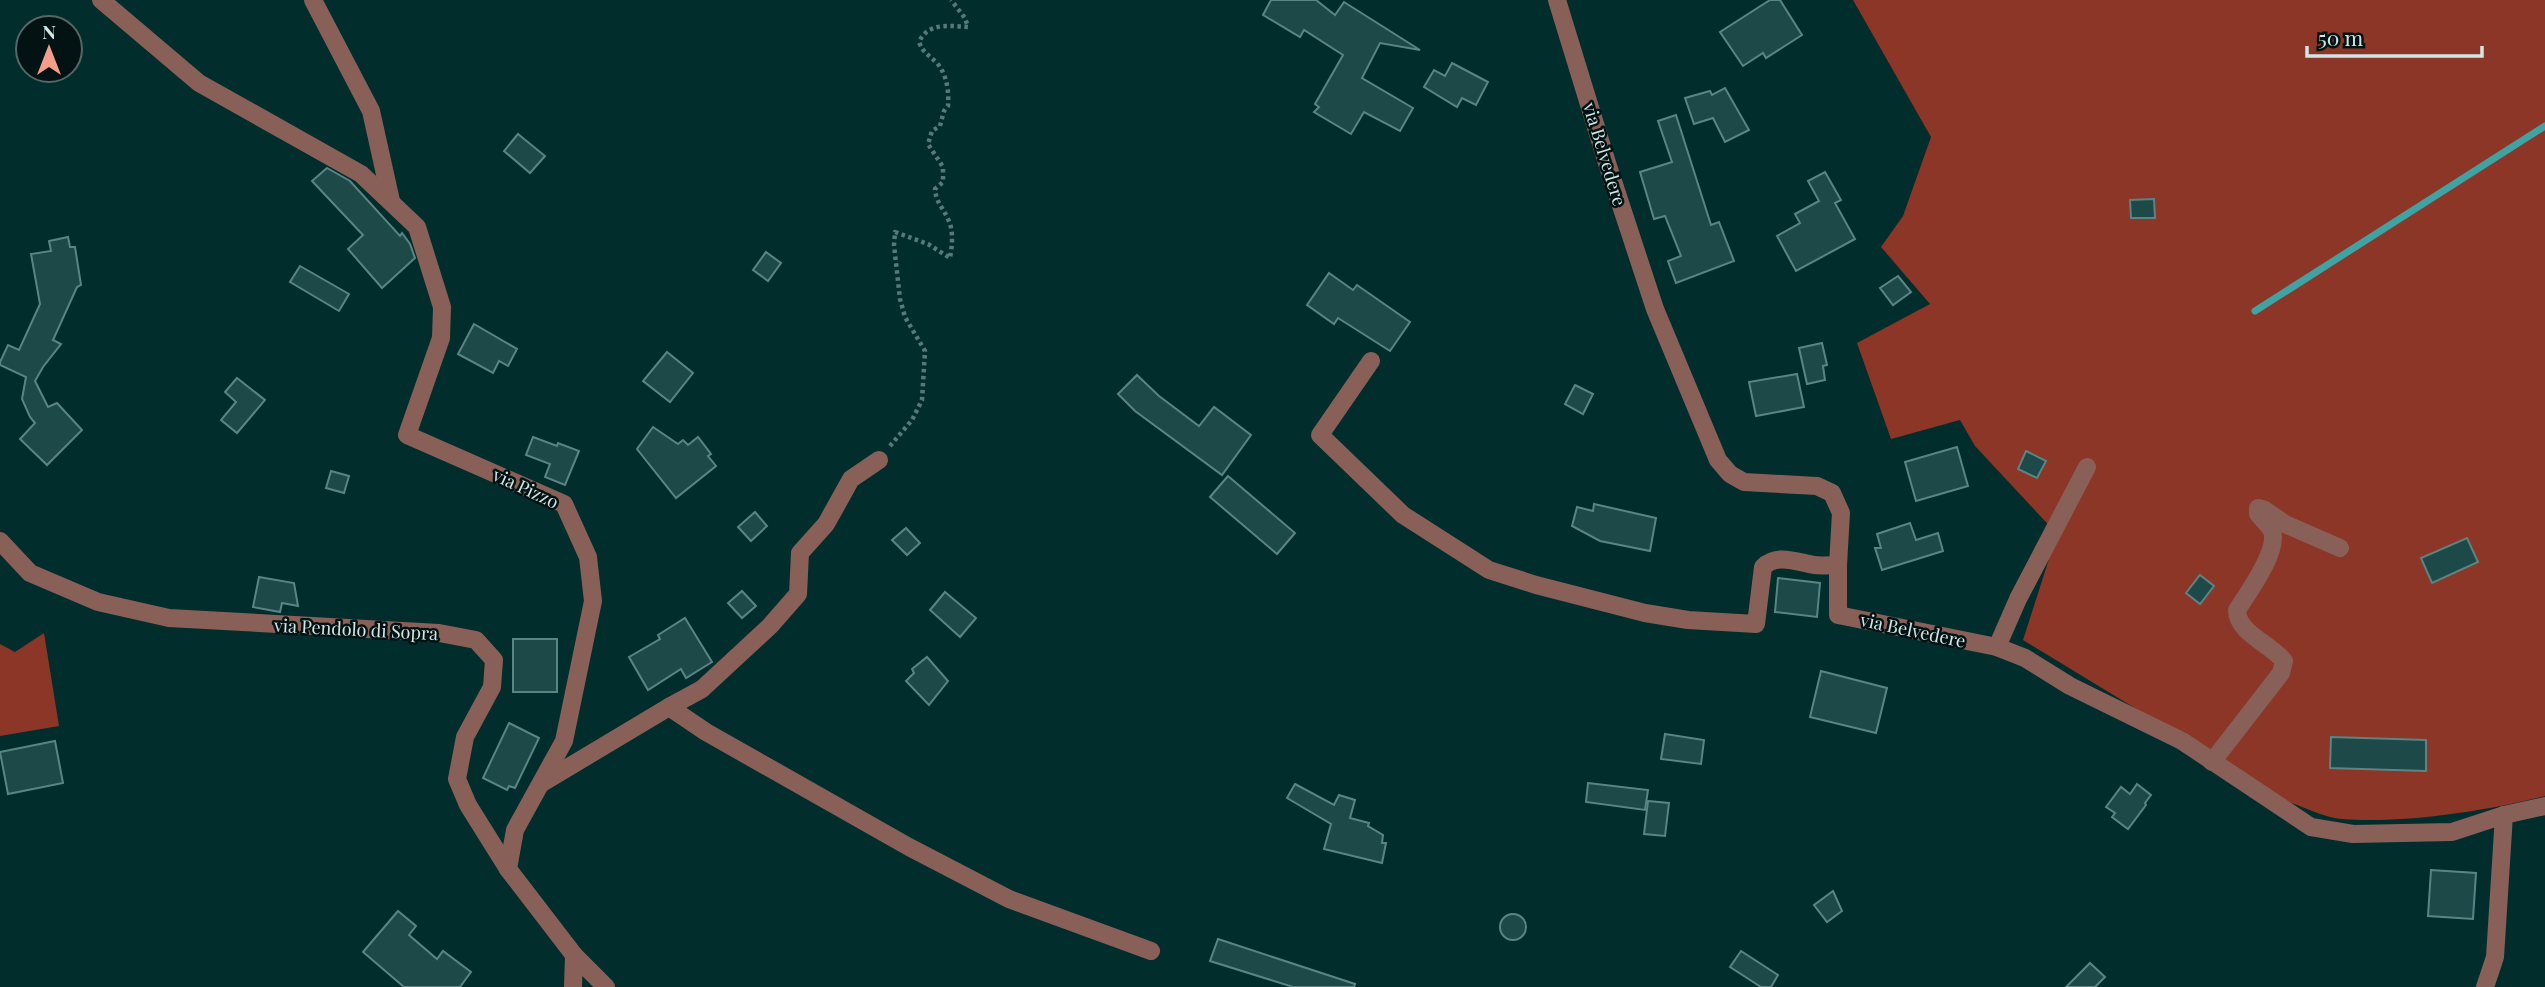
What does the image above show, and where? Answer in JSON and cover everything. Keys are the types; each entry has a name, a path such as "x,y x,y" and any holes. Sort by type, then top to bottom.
{"street":[{"name":"via Pizzo","path":"101,0 199,83 362,174 418,226 442,307 441,338 407,435 564,504 588,557 593,601 564,741 515,830 508,869"},
{"path":"313,0 371,111 391,201"},
{"name":"via Belvedere","path":"1557,0 1655,309 1718,460 1730,474 1744,482 1817,486 1832,493 1841,513 1838,615 1997,647 2025,658 2070,686 2182,741 2311,827 2353,834 2452,832 2545,806"},
{"path":"1371,361 1320,435 1403,515 1489,570 1547,589 1645,612 1688,620 1756,624 1763,567 1769,561 1788,559 1816,565 1838,565"},
{"path":"539,785 702,689 777,618 798,594 800,552 826,524 851,479 878,460"},
{"path":"1997,647 2018,599 2087,467"},
{"path":"2212,762 2280,673 2284,661 2277,652 2243,627 2238,619 2238,610 2267,559 2273,541 2271,529 2258,514 2258,508 2340,548"},
{"name":"via Pendolo di Sopra","path":"0,541 30,573 98,602 169,618 439,633 476,640 494,660 492,687 465,737 457,779 468,805 508,869 574,955 606,987"},
{"path":"669,707 706,732 813,793 998,893 1151,951"},
{"path":"2485,987 2494,957 2504,816"},
{"path":"573,987 574,955"}],"path":[{"path":"878,460 912,420 922,400 925,351 905,317 894,245 895,232 928,244 950,258 952,247 948,220 936,201 934,189 943,182 943,167 928,144 932,131 940,126 948,106 949,92 938,64 923,52 919,42 923,34 931,28 968,27 965,18 951,0"}],"shaded area":[{"path":"1853,0 2545,0 2545,796 2497,807 2417,818 2366,820 2329,817 2291,803 2023,640 2057,534 1975,446 1960,420 1891,439 1857,343 1930,304 1881,247 1903,216 1931,137"},
{"path":"44,633 59,726 0,736 0,644 15,652"}],"building":[{"path":"1271,0 1316,0 1335,15 1344,2 1420,50 1380,43 1362,78 1413,108 1400,131 1364,112 1351,134 1314,112 1319,107 1315,104 1343,55 1304,30 1300,37 1263,15"},
{"path":"1770,0 1780,0 1802,35 1766,58 1763,53 1743,66 1720,32"},
{"path":"1452,63 1488,82 1476,105 1462,98 1457,107 1424,87 1434,70 1445,76"},
{"path":"1725,88 1749,130 1725,142 1713,118 1694,124 1685,98 1710,91 1712,95"},
{"path":"1676,115 1711,225 1719,222 1734,261 1676,283 1668,261 1681,256 1665,216 1654,219 1640,172 1672,162 1658,121"},
{"path":"518,134 545,156 530,173 504,151"},
{"path":"327,168 350,181 410,244 415,258 382,288 348,249 363,235 312,181"},
{"path":"1825,172 1841,200 1835,203 1855,239 1796,271 1777,236 1800,223 1795,214 1819,201 1808,181"},
{"path":"2154,199 2155,218 2131,218 2130,200"},
{"path":"68,237 70,247 75,247 81,285 77,287 53,340 61,344 35,381 48,407 57,403 82,430 47,465 20,439 35,423 22,399 26,377 0,365 0,362 8,345 19,350 40,304 31,254 51,251 49,241"},
{"path":"766,252 781,263 768,281 753,270"},
{"path":"300,266 349,294 339,311 290,282"},
{"path":"1329,273 1353,290 1357,285 1410,322 1390,351 1338,318 1334,324 1307,305"},
{"path":"1898,276 1911,292 1893,305 1880,288"},
{"path":"474,324 517,349 508,366 499,361 493,373 458,354"},
{"path":"1822,343 1827,365 1823,366 1825,380 1807,384 1799,348"},
{"path":"667,352 693,373 670,402 643,381"},
{"path":"1797,374 1804,407 1756,416 1749,382"},
{"path":"1137,375 1159,396 1199,426 1214,407 1251,435 1222,475 1135,411 1118,394"},
{"path":"237,378 265,400 237,433 221,420 236,402 225,392"},
{"path":"1575,385 1593,394 1583,414 1565,404"},
{"path":"653,427 678,444 683,440 688,445 698,437 716,466 676,498 637,449"},
{"path":"533,437 579,451 565,485 545,477 550,464 526,455"},
{"path":"1957,447 1968,486 1916,501 1905,462"},
{"path":"2026,451 2046,461 2037,478 2018,469"},
{"path":"331,471 349,476 344,493 326,488"},
{"path":"1228,476 1295,533 1277,554 1210,497"},
{"path":"1594,504 1656,518 1650,551 1600,541 1572,526 1577,507 1593,511"},
{"path":"755,512 767,526 751,541 738,527"},
{"path":"1910,523 1916,540 1938,533 1943,551 1882,570 1875,548 1881,548 1877,534"},
{"path":"906,528 920,543 907,555 892,540"},
{"path":"2467,538 2478,562 2432,583 2421,558"},
{"path":"2200,575 2214,586 2200,604 2186,593"},
{"path":"259,577 294,583 298,606 282,603 280,612 253,607"},
{"path":"1778,578 1820,583 1817,617 1775,612"},
{"path":"742,591 756,606 742,618 728,603"},
{"path":"945,592 976,618 960,637 930,610"},
{"path":"685,618 712,662 686,678 681,669 648,690 629,657 660,639 658,635"},
{"path":"513,639 557,639 557,692 513,692"},
{"path":"927,657 948,681 929,705 906,681 914,673 912,669"},
{"path":"1821,671 1887,688 1876,733 1810,717"},
{"path":"509,723 539,738 515,788 509,786 507,790 483,778"},
{"path":"1665,734 1704,740 1701,764 1661,759"},
{"path":"2331,737 2426,740 2426,771 2330,768"},
{"path":"55,741 63,783 8,794 0,752"},
{"path":"1588,783 1648,790 1645,810 1586,802"},
{"path":"1295,784 1334,805 1339,795 1355,800 1350,818 1369,823 1368,826 1383,835 1382,843 1386,843 1382,863 1324,849 1331,824 1287,798"},
{"path":"2137,784 2151,795 2128,829 2112,817 2115,813 2106,807 2121,787 2130,794"},
{"path":"1648,801 1669,803 1665,836 1644,834"},
{"path":"2431,870 2476,873 2473,919 2428,916"},
{"path":"1833,891 1842,911 1827,922 1814,905"},
{"path":"398,911 416,926 409,935 437,959 443,951 471,972 460,987 404,987 363,952"},
{"path":"1513,914 1522,918 1526,927 1522,936 1513,940 1504,936 1500,927 1504,918"},
{"path":"1218,939 1355,984 1354,987 1293,987 1210,961"},
{"path":"1741,951 1778,975 1771,987 1761,987 1730,967"},
{"path":"2090,963 2105,977 2095,987 2066,987"}],"waterway":[{"path":"2255,311 2545,126"}]}
